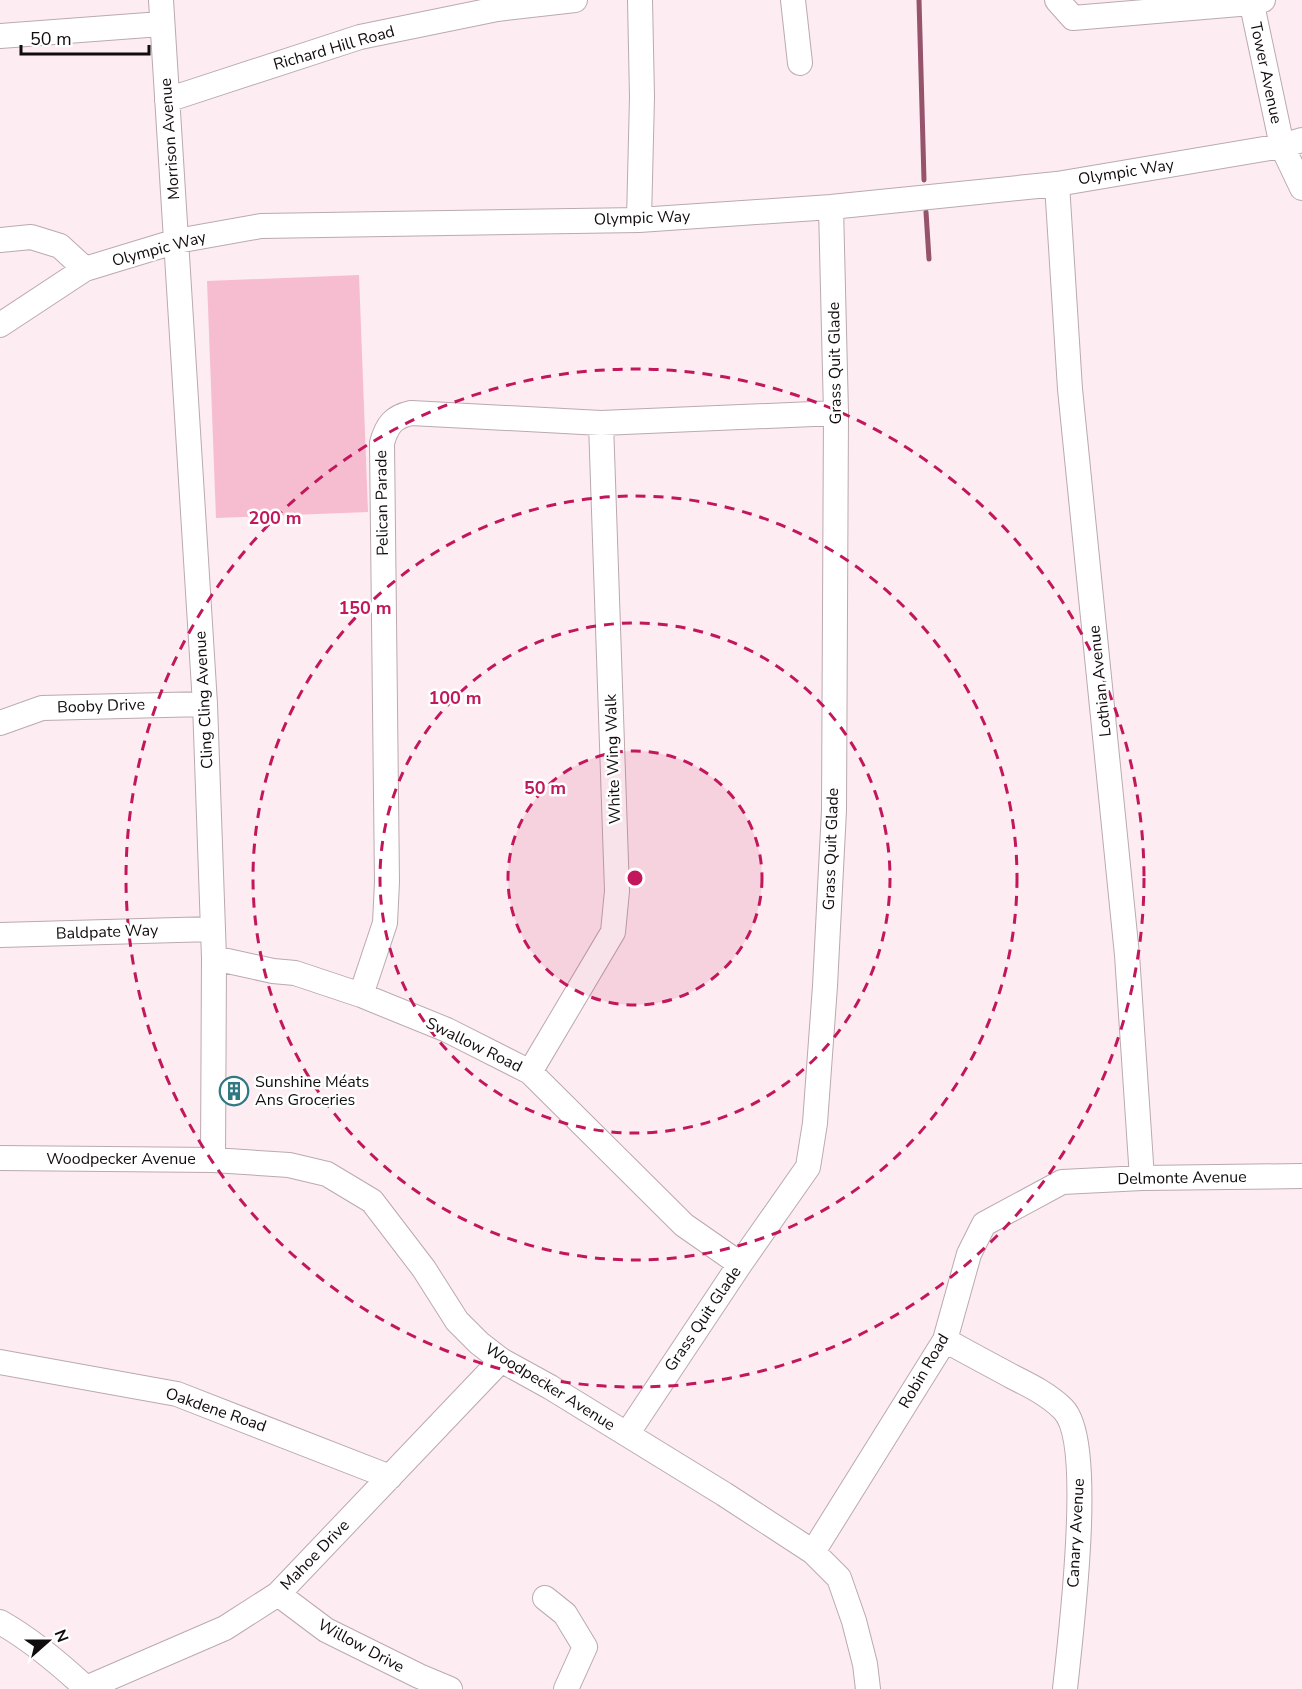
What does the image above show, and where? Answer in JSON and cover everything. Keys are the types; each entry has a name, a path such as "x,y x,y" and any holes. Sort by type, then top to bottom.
{"street":[{"name":"Morrison Avenue","path":"161,0 177,241"},
{"name":"Richard Hill Road","path":"167,100 360,37 497,9 575,0"},
{"path":"639,220 642,97 640,0"},
{"path":"793,0 800,63"},
{"path":"1057,0 1073,18 1255,1"},
{"name":"Tower Avenue","path":"1255,1 1302,188"},
{"path":"0,36 161,24"},
{"name":"Olympic Way","path":"0,325 85,269 177,241 261,226 639,220 831,207 1057,184 1292,143"},
{"name":"Lothian Avenue","path":"1057,184 1070,389 1127,955 1142,1178"},
{"name":"Grass Quit Glade","path":"627,1434 740,1264 808,1167 815,1123 825,986 834,810 836,412 831,207"},
{"path":"0,240 31,237 60,246 85,269"},
{"name":"Cling Cling Avenue","path":"177,241 205,704 214,958 213,1160"},
{"name":"Pelican Parade","path":"361,995 385,923 387,882 382,443 385,431 393,420 411,413 601,423 836,412"},
{"name":"White Wing Walk","path":"530,1072 613,932 617,891 601,423"},
{"name":"Booby Drive","path":"0,723 42,708 205,704"},
{"name":"Baldpate Way","path":"0,935 213,929"},
{"name":"Swallow Road","path":"214,958 295,973 361,995 447,1030 530,1072 684,1225 740,1264"},
{"name":"Woodpecker Avenue","path":"0,1158 213,1160 289,1165 327,1174 372,1201 424,1269 458,1321 479,1343 501,1360 627,1434 813,1552 839,1578 854,1621 865,1664 868,1689"},
{"name":"Delmonte Avenue","path":"1062,1182 1142,1178 1302,1176"},
{"name":"Robin Road","path":"813,1552 945,1340 969,1254 984,1224 1062,1182"},
{"name":"Canary Avenue","path":"945,1340 1044,1394 1065,1411 1076,1439 1081,1489 1065,1689"},
{"name":"Mahoe Drive","path":"85,1689 225,1628 278,1594 501,1360"},
{"name":"Oakdene Road","path":"0,1362 177,1394 390,1477"},
{"name":"Willow Drive","path":"278,1594 326,1630 450,1689"},
{"path":"545,1598 565,1614 585,1647 566,1689"},
{"path":"0,1622 24,1635 85,1689"}],"shaded area":[{"path":"359,275 368,512 216,518 207,281"}],"waterway":[{"path":"919,0 924,180"},
{"path":"926,212 929,259"}],"place":[{"name":"Sunshine Méats Ans Groceries","path":"234,1091"}]}
